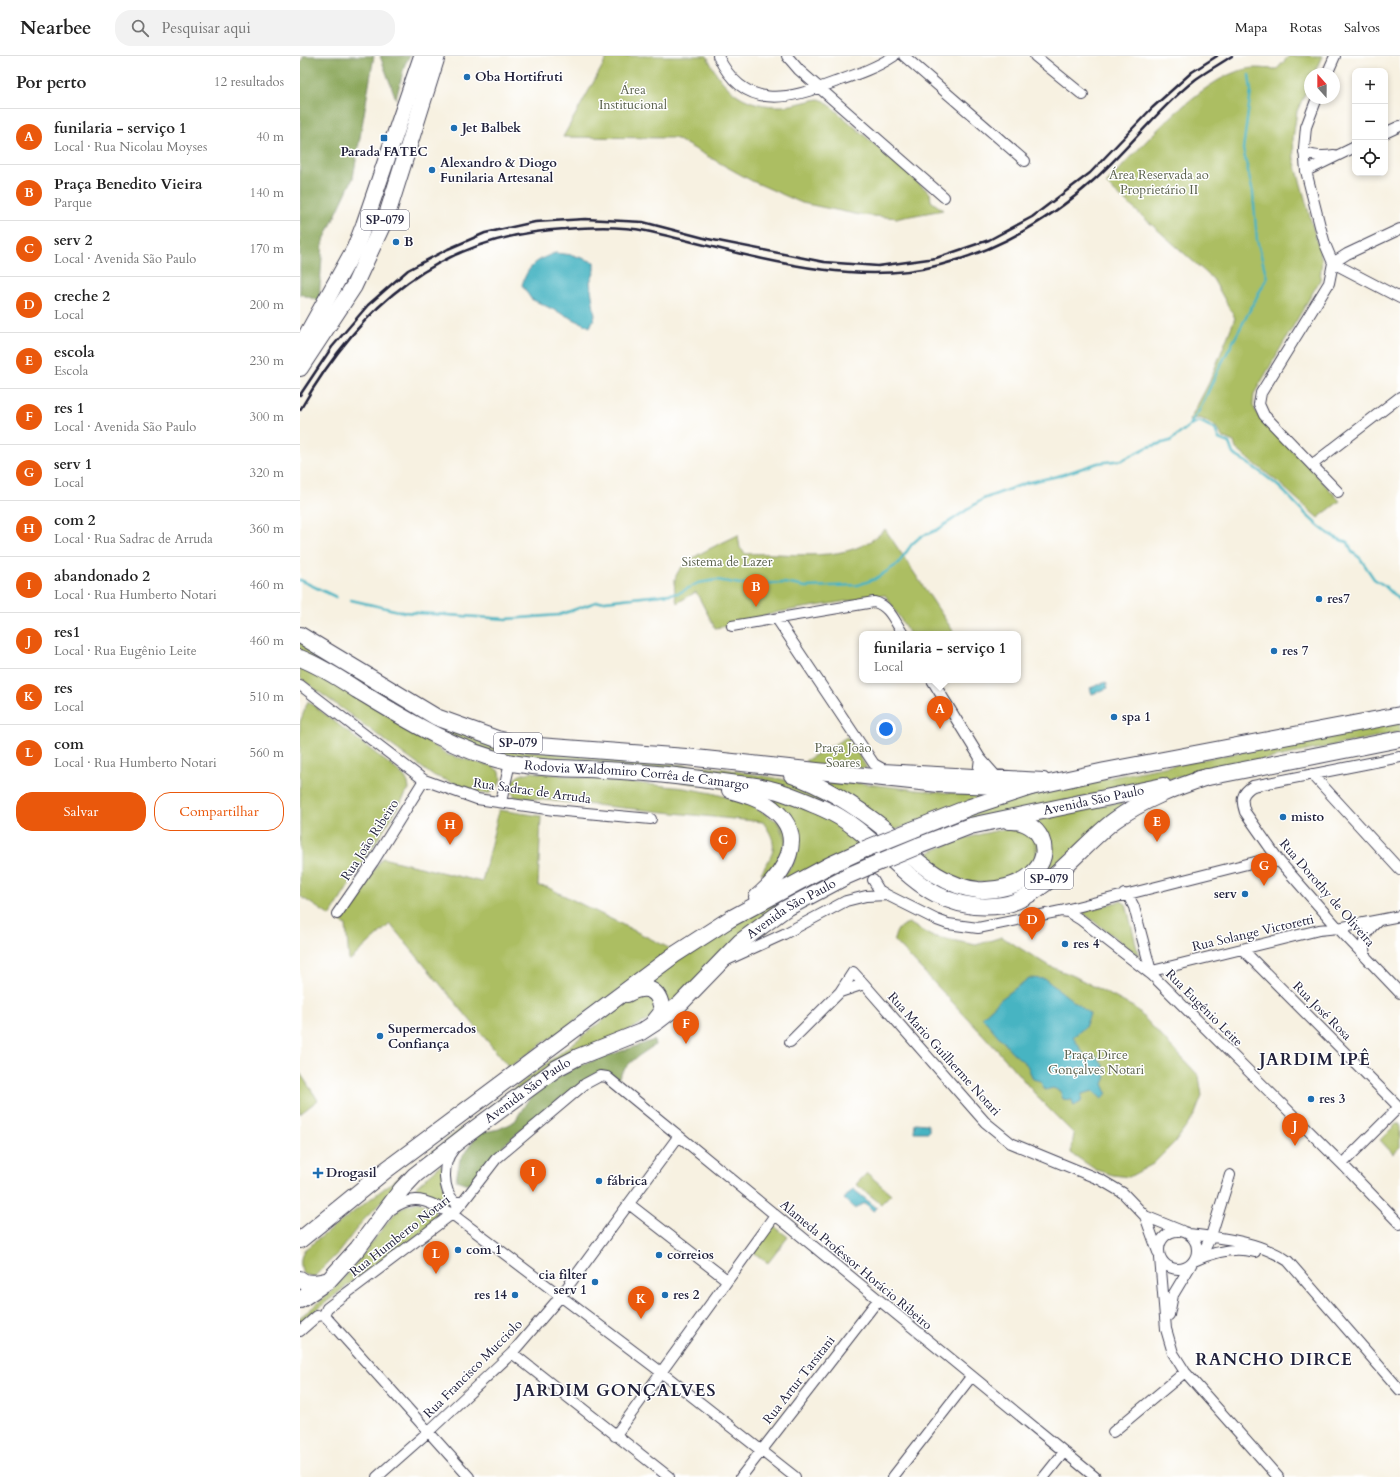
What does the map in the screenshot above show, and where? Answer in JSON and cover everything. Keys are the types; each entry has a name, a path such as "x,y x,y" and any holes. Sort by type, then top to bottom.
{"main road":[{"name":"SP-079","path":"300,347 317,318 362,231 422,56"},
{"name":"SP-079","path":"300,368 354,286 387,215 437,56"},
{"name":"Rodovia Waldomiro Corrêa de Camargo","path":"300,635 436,717 497,739 525,745 620,751 939,784 1039,783"},
{"name":"Rodovia Waldomiro Corrêa de Camargo","path":"300,658 315,664 400,716 469,750 510,763 691,777 767,788 791,795 832,812 871,840 881,859"},
{"name":"Avenida São Paulo","path":"300,1240 362,1190 674,955 730,919 830,865 865,849 970,807 1039,783 1064,780 1400,715"},
{"name":"Avenida São Paulo","path":"300,1300 330,1280 358,1248 401,1190 415,1175 468,1133 557,1068 578,1057 641,1032 680,1004 740,942 785,909 847,876 881,859 951,832 984,823 1400,739"},
{"name":"Rodovia Waldomiro Corrêa de Camargo","path":"762,765 812,782 838,796 890,834 913,857 952,884 978,890 993,890 1008,886 1032,874 1039,866 1043,854 1042,838 1037,831 1024,822 984,823"},
{"name":"SP-079","path":"691,777 749,796 773,808 786,822 791,838 790,854 783,870 776,879 730,919"},
{"name":"SP-079","path":"881,859 918,884 938,896 954,903 970,906 1004,904 1018,900 1041,887 1107,826 1132,809 1159,795 1207,777"},
{"path":"602,1009 636,989 643,988 652,990 661,1002 662,1012 657,1020 641,1032"},
{"path":"300,1248 357,1201 362,1190"},
{"path":"300,1279 303,1282 313,1283 330,1280"}],"street":[{"path":"718,56 725,71 734,82 746,90 767,96 786,98 822,88 866,70 894,56"},
{"path":"787,56 799,70 822,88 944,196"},
{"path":"904,56 1025,161"},
{"path":"1035,56 1083,95"},
{"path":"1330,68 1335,56"},
{"path":"1316,104 1306,127 1304,152 1306,171 1325,244 1333,264 1329,283 1261,393 1259,404 1264,415 1313,464 1338,492"},
{"path":"1388,132 1400,126"},
{"path":"1306,171 1352,149"},
{"path":"1304,152 1311,155 1324,157 1340,155"},
{"path":"1333,264 1347,254 1400,229"},
{"path":"1344,270 1354,254 1362,248"},
{"path":"1333,264 1400,298"},
{"path":"1313,464 1400,397"},
{"path":"732,626 874,602 886,607 901,631"},
{"path":"777,619 874,764 883,769 995,775 1039,783"},
{"path":"934,683 980,758 995,775"},
{"name":"Rua Sadrac de Arruda","path":"300,685 424,780 477,799 554,810 650,819"},
{"path":"1312,774 1400,757"},
{"path":"978,774 980,758"},
{"path":"501,802 510,763"},
{"path":"1334,798 1329,789 1329,777 1338,769"},
{"path":"1312,774 1400,870"},
{"name":"Rua Dorothy de Oliveira","path":"1312,774 1253,786 1246,790 1242,795 1242,804 1245,812 1280,862 1338,928 1400,993"},
{"name":"Rua Joāo Ribeiro","path":"337,914 424,780"},
{"path":"866,896 881,859"},
{"path":"873,880 879,890 937,920 967,927 988,927 1062,911 1124,894 1259,861 1280,862"},
{"path":"1124,894 1129,896 1134,907 1151,973"},
{"path":"712,970 725,961 784,934 835,906 855,898 887,895"},
{"name":"Rua Eugênio Leite","path":"1062,911 1068,912 1081,920 1151,973 1400,1224"},
{"name":"Rua Solange Victoretti","path":"1151,973 1182,963 1319,930 1338,928 1400,916"},
{"path":"1366,957 1364,952 1364,938 1378,920"},
{"name":"Rua José Rosa","path":"1242,949 1400,1107"},
{"name":"Rua Mario Guilherme Notari","path":"840,992 853,972 985,1122 1011,1143 1101,1180 1122,1193 1145,1216 1185,1233"},
{"path":"790,1042 840,992 864,984"},
{"name":"Alameda Professor Horácio Ribeiro","path":"600,1076 607,1077 638,1102 678,1137 836,1264 971,1377 1095,1477"},
{"name":"Rua Humberto Notari","path":"300,1331 316,1316 324,1315 327,1308 387,1269 452,1214 496,1159 585,1084 600,1076"},
{"path":"1342,1164 1400,1107"},
{"path":"463,1202 455,1202 450,1197 445,1179 448,1159 468,1133"},
{"name":"Rua Francisco Mucciolo","path":"377,1477 428,1432 512,1353 560,1297 678,1137"},
{"path":"1172,1353 1169,1310 1172,1295 1196,1261 1211,1236 1230,1175"},
{"path":"382,1216 402,1202 416,1199 432,1204 452,1214 661,1372 795,1477"},
{"path":"629,1204 728,1280"},
{"path":"615,1436 775,1215"},
{"name":"Rua Mario Guilherme Notari","path":"1145,1216 1159,1255 1167,1266 1177,1270 1222,1251 1249,1250 1276,1259 1307,1284"},
{"name":"Rua Mario Guilherme Notari","path":"1278,1477 1185,1372 1172,1353 1166,1329 1159,1255 1160,1242 1164,1236 1176,1231 1211,1236 1240,1242 1276,1253 1298,1271 1307,1284 1400,1390"},
{"path":"1185,1233 1197,1246 1196,1261"},
{"name":"Rua Artur Tarsitani","path":"741,1477 878,1300"},
{"path":"324,1315 469,1477"},
{"path":"512,1353 615,1436 669,1477"},
{"path":"1113,1432 1185,1372"},
{"path":"892,1477 971,1377"},
{"path":"1044,1477 1064,1452"}],"green space":[{"path":"304,56 374,56 353,178 323,242 319,301 300,294 300,63"},
{"path":"380,56 410,56 405,64 396,99"},
{"name":"Área Institucional","path":"608,56 707,56 719,77 726,85 742,98 752,102 764,105 782,106 819,99 825,101 930,193 931,201 943,210 899,218 860,215 802,203 752,181 675,138 563,137"},
{"name":"Área Reservada ao Proprietário II","path":"1289,56 1322,56 1317,68 1304,68 1304,96 1297,111 1293,138 1294,159 1322,260 1320,280 1254,394 1253,406 1261,420 1307,465 1340,501 1318,518 1279,483 1236,449 1234,442 1222,437 1213,425 1199,418 1189,421 1209,383 1235,318 1213,279 1106,184 1171,117 1209,86 1228,75 1246,69 1277,69"},
{"name":"Sistema de Lazer","path":"885,529 953,631 908,631 885,595 779,612 728,626 715,628 696,592 677,603 674,587 675,579 683,566 714,546 738,535 740,548 746,554 819,555 855,549 871,541"},
{"path":"300,640 405,704 400,711 300,653"},
{"path":"300,664 359,696 448,755 492,766 500,772 501,778 499,785 490,793 482,793 432,775 300,678"},
{"path":"308,701 397,770 405,777 409,789 330,916 300,896 300,722"},
{"path":"409,708 466,735 502,748 725,769 786,780 827,797 883,833 874,836 820,802 534,760 480,749 406,714"},
{"path":"1400,721 1400,732 1105,792 906,845 903,839 943,823 1024,797 1066,786"},
{"name":"Praça João Soares","path":"847,737 867,768 811,767 805,761"},
{"path":"532,772 684,788 712,793 747,803 777,821 786,842 780,865 765,874 761,873 772,853 773,848 773,842 763,822 515,797 510,788 513,781 521,775"},
{"path":"802,776 917,790 990,796 892,831"},
{"path":"768,795 806,809 842,826 864,844 771,893 795,861"},
{"path":"1121,802 1122,807 1067,856 1019,894 983,902 934,889 911,862 955,890 1040,873 1030,820"},
{"path":"499,810 541,816 538,886 547,887 675,951 509,1067 390,924 349,961 346,925 340,922 382,858 482,882"},
{"path":"1019,827 1038,840 1034,868 1006,883 957,882 922,856 969,837"},
{"path":"877,851 883,856 831,880 665,1012 644,981 712,937 799,888"},
{"path":"1121,901 1126,904 1139,956 1083,913 1084,911"},
{"name":"Praça Dirce Gonçalves Notari","path":"909,923 931,936 976,945 1002,937 1049,966 1074,976 1135,1008 1199,1076 1202,1096 1195,1114 1177,1140 1153,1164 1129,1177 1113,1175 1096,1170 1071,1153 1074,1134 1043,1103 999,1052 894,940 898,929"},
{"path":"644,994 655,1001 655,1017 604,1042 404,1178 361,1223 338,1253 314,1277 303,1274 301,1262 304,1250 633,997"},
{"path":"654,1040 655,1045 630,1063 618,1079 607,1072 599,1072 592,1076 515,1135 497,1152 468,1184 456,1180 460,1159 479,1133 499,1129 515,1121 528,1100 552,1081 578,1066"},
{"path":"300,1073 318,1100 300,1114"},
{"path":"1396,1124 1400,1124 1400,1147 1393,1154 1380,1140"},
{"path":"442,1164 444,1190 451,1209 426,1195 409,1193"},
{"path":"867,1173 891,1194 881,1204 856,1184"},
{"path":"418,1202 428,1206 435,1212 437,1219 431,1226 352,1282 300,1323 300,1317 315,1306 341,1281 395,1213 405,1206"},
{"path":"774,1226 788,1237 768,1263 753,1252 771,1227"}],"water":[{"path":"555,253 573,255 594,262 594,272 590,282 595,316 590,327 531,299 522,285 524,278 534,264"},
{"path":"1106,682 1108,688 1092,694 1090,688"},
{"path":"1029,978 1045,979 1090,1014 1085,1027 1073,1037 1085,1056 1096,1056 1103,1065 1106,1077 1103,1084 1107,1093 1102,1099 1093,1091 1082,1094 1081,1102 1074,1106 1072,1100 1063,1099 1060,1091 1053,1088 1045,1090 1040,1081 1033,1079 1027,1065 1012,1052 982,1017 1001,999"},
{"path":"915,1123 927,1124 929,1127 929,1132 914,1132"},
{"path":"853,1189 877,1208 873,1211 866,1204 862,1204 855,1209 844,1199"}],"waterway":[{"path":"1190,424 1200,409 1219,368 1267,278 1257,240 1253,193 1243,149 1251,91 1249,75"},
{"path":"351,600 403,612 507,619 559,615 596,602 679,593 698,583 717,580 740,584 784,583 806,587 858,585 875,579 898,564 912,544 920,537 937,530 983,499 1026,483 1058,476 1098,463 1122,460 1148,447 1170,441 1189,426 1199,421 1215,429 1219,439 1229,443 1233,454 1278,486 1320,527 1329,534 1348,542 1352,552 1360,558 1374,579 1385,586 1400,601"},
{"path":"300,580 336,597"}],"railway":[{"path":"300,395 332,347 368,305 408,270 448,249 485,233 535,222 585,219 643,222 708,239 824,262 878,266 936,258 989,240 1032,217 1090,173 1152,108 1192,72 1217,56"},
{"path":"300,410 324,372 349,338 377,308 408,282 442,261 479,245 520,234 565,229 606,227 637,229 755,257 830,271 867,273 904,272 962,259 1003,242 1023,231 1042,220 1078,194 1108,167 1182,91 1200,76 1232,56"}],"place":[{"name":"Oba Hortifruti","path":"467,77"},
{"name":"Jet Balbek","path":"454,128"},
{"name":"Parada FATEC","path":"384,138"},
{"name":"Alexandro & Diogo Funilaria Artesanal","path":"432,170"},
{"name":"B","path":"396,242"},
{"name":"res7","path":"1319,599"},
{"name":"Praça Benedito Vieira","path":"756,607"},
{"name":"res 7","path":"1274,651"},
{"name":"spa 1","path":"1114,717"},
{"name":"funilaria - serviço 1","path":"940,729"},
{"name":"misto","path":"1283,817"},
{"name":"escola","path":"1157,842"},
{"name":"com 2","path":"450,845"},
{"name":"serv 2","path":"723,860"},
{"name":"serv 1","path":"1264,886"},
{"name":"serv","path":"1245,894"},
{"name":"creche 2","path":"1032,940"},
{"name":"res 4","path":"1065,944"},
{"name":"Supermercados Confiança","path":"380,1036"},
{"name":"res 1","path":"686,1044"},
{"name":"res 3","path":"1311,1099"},
{"name":"res1","path":"1295,1146"},
{"name":"Drogasil","path":"318,1173"},
{"name":"fábrica","path":"599,1181"},
{"name":"abandonado 2","path":"533,1192"},
{"name":"com 1","path":"458,1250"},
{"name":"correios","path":"659,1255"},
{"name":"com","path":"436,1274"},
{"name":"cia filter serv 1","path":"595,1282"},
{"name":"res 14","path":"515,1295"},
{"name":"res 2","path":"665,1295"},
{"name":"res","path":"641,1319"}],"district":[{"name":"JARDIM IPÊ","path":"1315,1059"},
{"name":"RANCHO DIRCE","path":"1274,1359"},
{"name":"JARDIM GONÇALVES","path":"616,1390"}]}
